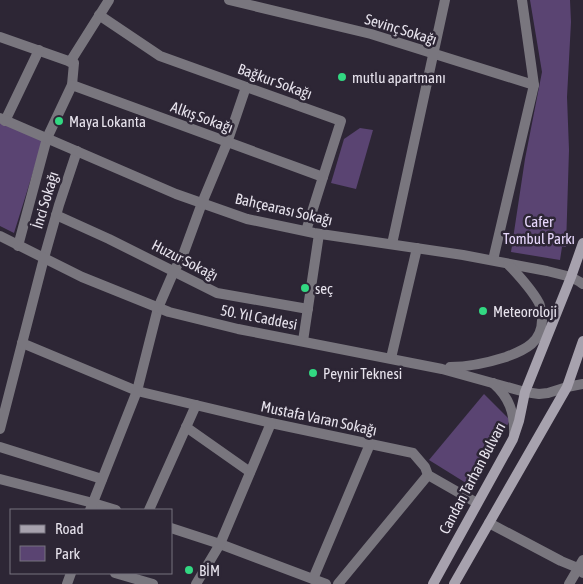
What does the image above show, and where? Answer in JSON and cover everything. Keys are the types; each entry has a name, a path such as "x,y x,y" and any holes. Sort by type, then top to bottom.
{"main road":[{"name":"Candan Tarhan Bulvarı","path":"433,584 513,439 525,392 571,278 583,243"},
{"path":"454,584 567,388 583,341"}],"street":[{"path":"70,62 109,0"},
{"name":"Sevinç Sokağı","path":"229,0 371,34 534,85"},
{"path":"392,244 445,0"},
{"path":"493,260 534,85 522,0"},
{"name":"Bağkur Sokağı","path":"99,15 160,56 341,121 306,231"},
{"path":"0,37 74,63 72,85 47,138 18,246"},
{"path":"3,120 39,50"},
{"name":"Alkış Sokağı","path":"72,85 322,177"},
{"path":"91,506 137,391 158,308 183,255 227,143 246,87"},
{"name":"Bahçearası Sokağı","path":"3,120 176,194 247,219 319,234 493,260 547,271 571,278 583,284"},
{"name":"İnci Sokağı","path":"0,429 44,258 77,151"},
{"name":"Huzur Sokağı","path":"56,216 109,239 217,293 308,309"},
{"path":"303,341 319,234"},
{"name":"50. Yıl Caddesi","path":"0,236 82,277 169,312 238,329 439,368 525,392 548,393 583,384"},
{"path":"391,358 417,248"},
{"path":"439,368 467,367 489,363 525,350 533,343 542,324 540,305 525,282 508,264"},
{"name":"Bahçearası Sokağı","path":"547,271 568,269 576,264"},
{"name":"Mustafa Varan Sokağı","path":"22,343 137,391 271,424 413,454 425,467 428,475 477,503"},
{"path":"492,382 502,391 513,414 513,439"},
{"path":"149,509 196,405"},
{"path":"196,584 220,544 271,424"},
{"path":"186,427 250,472"},
{"path":"312,579 370,444"},
{"path":"0,448 102,479"},
{"path":"338,584 428,475"},
{"path":"0,479 91,506 110,509"},
{"path":"489,523 561,561 581,567 569,584"},
{"path":"172,528 220,544 326,584"},
{"path":"118,574 153,584"}],"green space":[{"name":"Cafer Tombul Parkı","path":"530,0 570,0 566,247 562,247 560,260 511,252 525,159 542,72"},
{"path":"0,122 43,140 14,233 0,226"},
{"path":"360,128 373,130 356,189 331,183 344,139"},
{"path":"484,394 510,420 474,488 429,460"}],"place":[{"name":"mutlu apartmanı","path":"342,77"},
{"name":"Maya Lokanta","path":"59,121"},
{"name":"seç","path":"305,288"},
{"name":"Meteoroloji","path":"483,311"},
{"name":"Peynir Teknesi","path":"313,373"},
{"name":"BİM","path":"189,570"}]}
